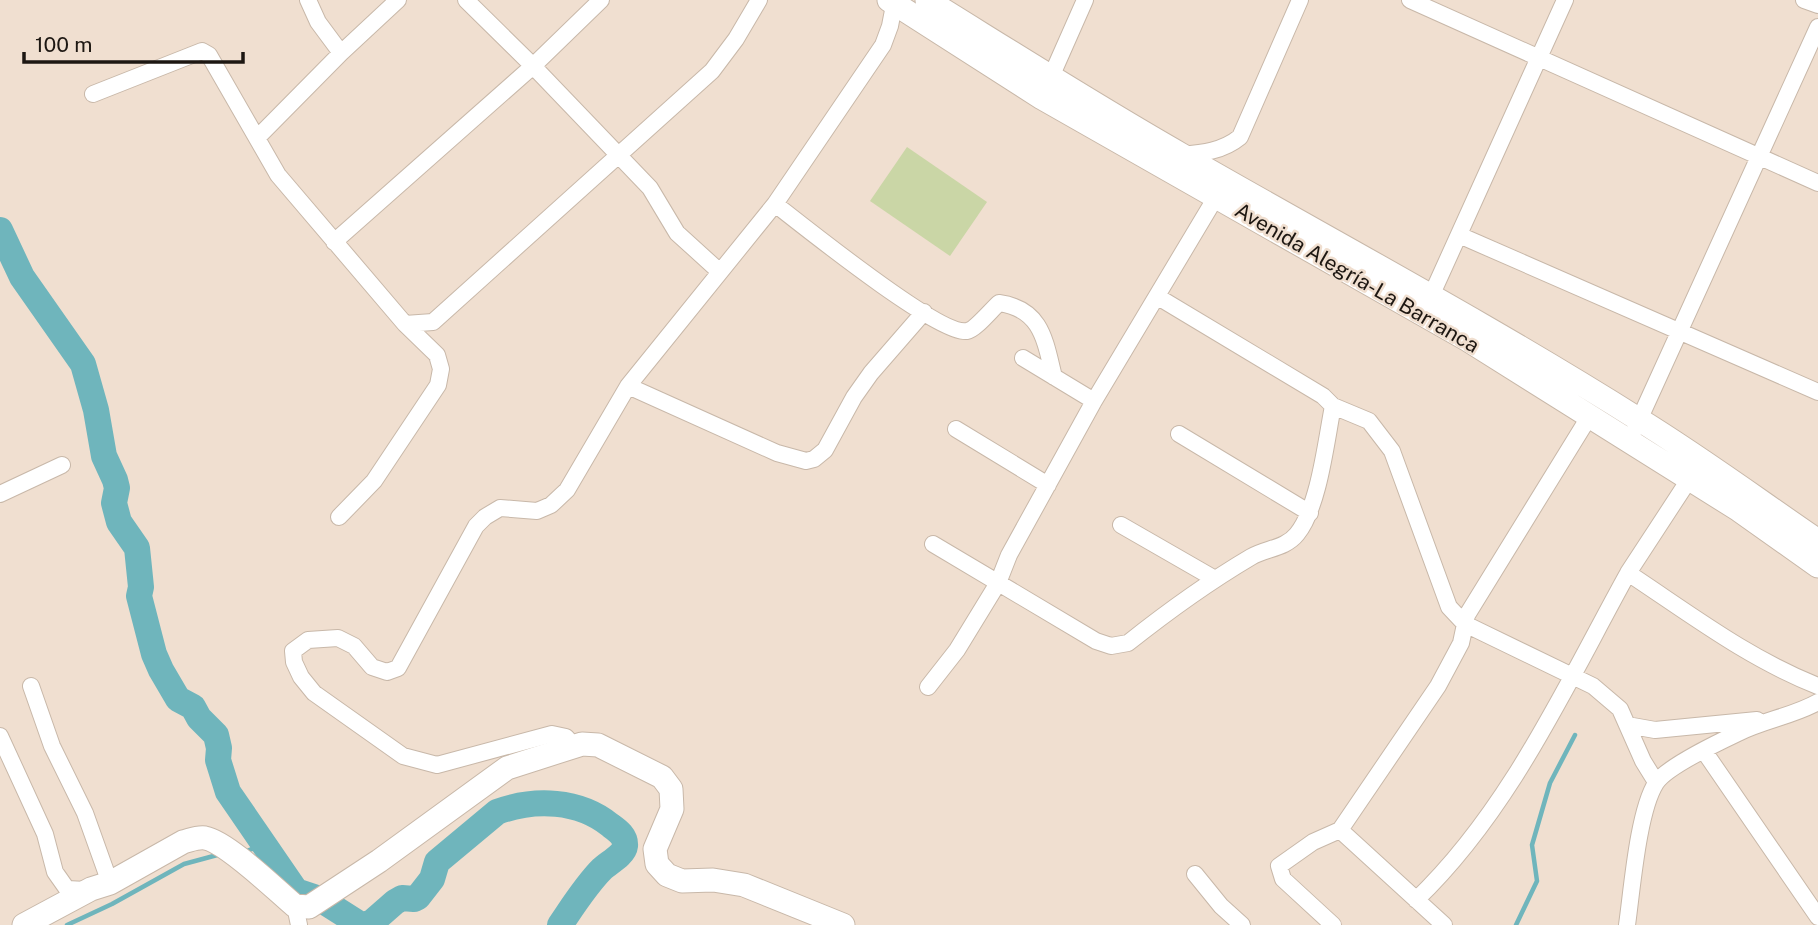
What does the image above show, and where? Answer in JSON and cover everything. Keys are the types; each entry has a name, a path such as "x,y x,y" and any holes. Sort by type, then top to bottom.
{"main road":[{"name":"Avenida Alegría-La Barranca","path":"927,0 1046,88 1155,162 1216,197 1427,304 1641,421 1696,471 1818,566"},
{"name":"Avenida Alegría-La Barranca","path":"893,1 1046,88 1181,155 1427,304 1589,417 1628,440 1696,471 1818,541"},
{"path":"24,925 183,842 196,838 208,838 230,851 297,915 507,768 582,744 598,745 662,778 671,789 671,809 655,849 657,864 667,874 682,881 713,880 744,885 843,925"}],"street":[{"path":"307,0 318,22 341,53"},
{"path":"257,138 398,0"},
{"path":"466,0 650,188 677,233 720,272"},
{"path":"334,242 533,66 601,0"},
{"path":"405,324 433,321 712,71 736,39 759,0"},
{"path":"1046,88 1085,0"},
{"path":"1155,162 1227,147 1240,136 1300,0"},
{"path":"1410,0 1818,183"},
{"path":"1427,304 1565,0"},
{"path":"1804,0 1818,5"},
{"path":"574,746 566,737 552,734 436,765 403,756 314,693 301,677 293,652 308,640 338,638 354,646 372,667 387,672 398,668 476,526 500,508 537,511 551,505 567,490 628,386 775,204 883,45 890,26 893,1"},
{"path":"1628,440 1641,421 1818,27"},
{"path":"93,94 202,51 209,55 278,174 405,324 438,355 441,369 438,385 374,481 339,517"},
{"path":"928,687 957,650 998,583 1009,555 1094,401 1216,197"},
{"path":"775,204 885,288 949,328 965,332 999,303 1022,310 1037,323 1044,337 1054,377"},
{"path":"1459,234 1818,392"},
{"path":"1158,297 1322,396 1333,406 1369,421 1392,451 1444,600 1465,624 1594,686 1619,709 1656,782"},
{"path":"628,386 777,453 806,461 814,460 825,450 854,397 871,373 923,312"},
{"path":"1023,358 1094,401"},
{"path":"933,544 1096,642 1111,646 1128,643 1215,579 1256,554 1288,544 1298,533 1310,513 1333,406"},
{"path":"1333,925 1283,879 1279,866 1313,842 1340,830 1438,686 1461,643 1467,615 1589,417"},
{"path":"956,429 1048,485"},
{"path":"1179,434 1310,513"},
{"path":"0,494 62,466"},
{"path":"1416,900 1436,881 1488,818 1527,756 1628,573 1696,471"},
{"path":"1121,525 1215,579"},
{"path":"1628,573 1751,655 1818,687"},
{"path":"0,736 45,834 55,872 67,889 82,891 100,886 85,813 52,746 31,685"},
{"path":"1627,925 1645,807 1656,782 1676,766 1738,733 1818,702"},
{"path":"1626,725 1655,730 1780,718"},
{"path":"1704,751 1818,917"},
{"path":"1340,830 1444,925"},
{"path":"1195,874 1221,906 1242,925"}],"green space":[{"path":"907,147 987,202 950,256 870,201"}],"waterway":[{"path":"0,230 22,277 83,364 96,410 104,456 117,488 114,503 119,522 137,548 141,587 139,596 154,654 161,670 178,699 193,707 199,718 216,735 218,760 228,792 296,891 320,899 361,925 371,923 402,898 418,897 432,879 437,862 497,812 526,805 556,804 585,810 598,817 618,831 625,842 622,853 596,875 560,925"},
{"path":"1516,925 1537,881 1532,845 1550,783 1575,735"},
{"path":"247,851 264,844"},
{"path":"67,925 112,904 184,864 221,854"}]}
